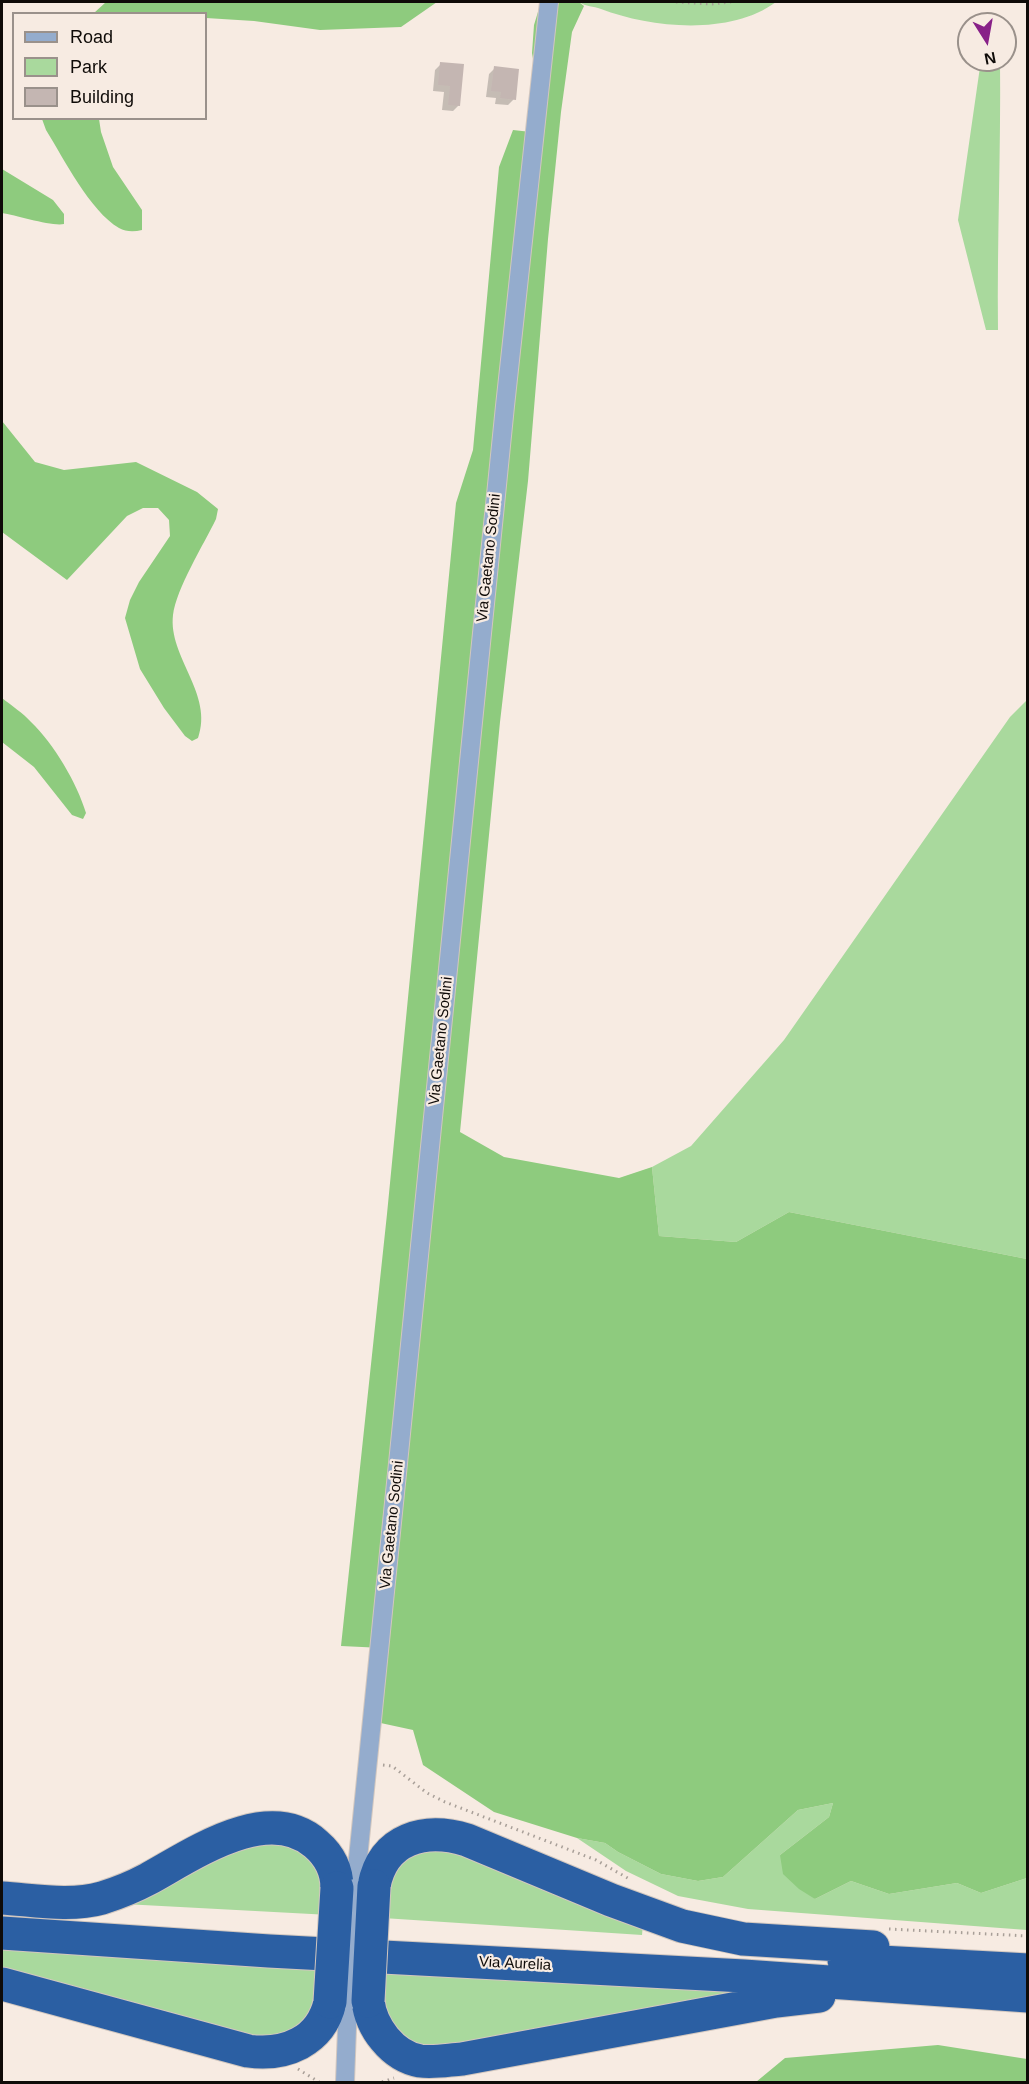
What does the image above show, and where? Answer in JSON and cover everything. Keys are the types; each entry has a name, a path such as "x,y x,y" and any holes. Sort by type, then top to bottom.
{"highway":[{"path":"2,1898 72,1902 92,1900 139,1884 219,1840 273,1829 294,1831 314,1842 356,1887"},
{"path":"349,2001 356,1887 399,1845 420,1836 443,1834 467,1840 611,1900 682,1926 743,1939 1028,1957"},
{"name":"Via Aurelia","path":"2,1912 283,1931 1028,1970"},
{"name":"Via Aurelia","path":"2,1933 281,1952 744,1976 1028,1996"},
{"path":"2,1984 248,2050 264,2052 286,2050 309,2038 326,2017 349,2001"},
{"path":"349,2001 372,2020 394,2047 407,2056 423,2061 462,2059 776,2001 822,1995 1028,2007"}],"street":[{"name":"Via Gaetano Sodini","path":"356,1887 506,394 549,2"},
{"path":"345,2082 349,2001"}],"path":[{"path":"676,2 712,4 731,2"},
{"path":"368,1762 392,1766 427,1793 445,1802 596,1860 634,1882"},
{"path":"886,1929 1028,1936"}],"green space":[{"path":"106,2 437,2 401,27 320,30 254,21 207,18 207,12 95,12"},
{"path":"541,2 579,2 584,6 572,32 561,112 528,481 500,722 460,1132 504,1157 619,1178 652,1167 659,1236 736,1242 789,1212 1027,1259 1027,1878 981,1893 957,1883 889,1894 851,1881 815,1899 799,1889 783,1874 780,1855 829,1817 833,1803 798,1810 723,1877 698,1881 661,1874 605,1843 577,1838 494,1812 423,1765 413,1730 376,1722 383,1648 341,1646 387,1214 456,503 473,450 499,167 513,130 531,132 535,71 532,53 534,25"},
{"path":"579,2 776,2 757,13 736,20 690,25 643,21"},
{"path":"979,72 1000,72 998,330 986,330 958,220"},
{"path":"42,120 99,120 113,167 142,210 142,230 122,229 98,210 69,169"},
{"path":"2,169 53,200 64,214 64,224 2,213"},
{"path":"2,421 35,462 64,470 136,462 197,492 218,509 216,519 179,593 173,615 173,631 177,646 200,706 201,722 198,738 192,741 185,736 164,708 140,669 125,618 130,600 139,582 170,536 169,520 158,508 143,508 127,516 67,580 2,532"},
{"path":"2,698 40,731 56,753 82,801 86,813 83,819 72,815 34,767 2,742"},
{"path":"1027,700 1027,1259 789,1212 736,1242 659,1236 652,1167 691,1146 784,1040 1010,717"},
{"path":"833,1803 829,1817 780,1855 815,1899 851,1881 889,1894 957,1883 981,1893 1027,1878 1027,1930 748,1909 678,1896 626,1871 577,1838 605,1843 661,1874 698,1881 723,1877 798,1810"},
{"path":"273,1836 321,1862 330,1915 124,1904 154,1883"},
{"path":"435,1844 643,1924 642,1935 383,1918 384,1885 398,1862"},
{"path":"2,1944 326,1966 325,2002 282,2045 2,1976"},
{"path":"379,1971 773,1993 447,2055 386,2031"},
{"path":"938,2045 1027,2059 1027,2082 756,2082 785,2058"}],"building":[{"path":"440,62 464,64 460,106 448,105 450,86 438,85"},
{"path":"494,66 519,69 516,100 500,98 501,92 491,91"}]}
